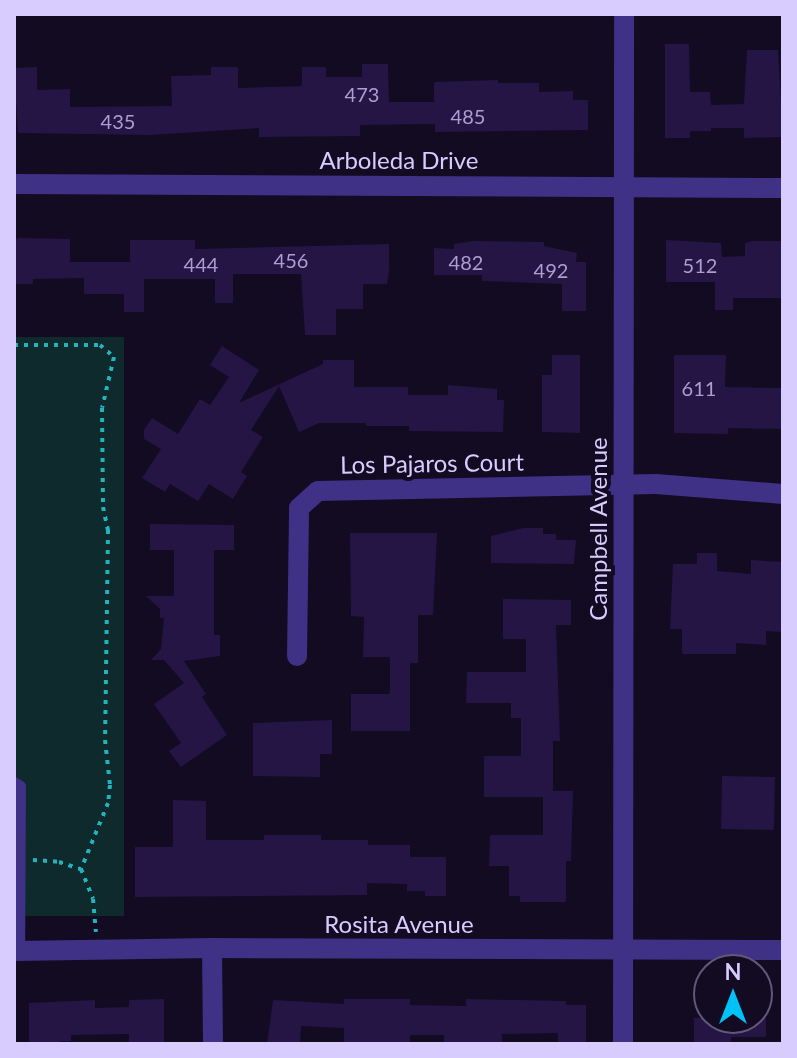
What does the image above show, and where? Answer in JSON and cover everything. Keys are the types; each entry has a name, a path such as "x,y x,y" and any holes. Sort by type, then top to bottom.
{"street":[{"name":"Campbell Avenue","path":"623,1044 624,14"},
{"name":"Arboleda Drive","path":"14,184 783,188"},
{"name":"Los Pajaros Court","path":"297,656 299,508 318,491 624,484 707,485 783,494"},
{"name":"Rosita Avenue","path":"16,951 212,948 783,950"},
{"path":"212,948 213,1044"}],"lane":[{"path":"14,782 20,786 16,951"}],"path":[{"path":"14,345 100,345 114,357 102,408 103,507 108,530 105,740 111,765 110,785 108,803 81,869 93,899 97,950"},
{"path":"19,860 59,862 81,869"}],"green space":[{"path":"14,337 124,337 124,916 14,916"}],"building":[{"path":"665,44 689,44 690,92 710,92 711,105 744,104 747,50 778,50 783,137 744,138 744,128 711,128 711,131 690,131 690,138 665,138"},
{"path":"362,64 388,64 389,102 434,102 434,82 498,80 498,83 539,83 539,92 573,91 573,100 588,100 588,130 435,132 435,124 360,125 360,136 259,137 259,128 151,135 18,133 14,68 37,67 37,90 70,89 70,107 172,106 171,76 211,75 211,67 238,67 238,88 302,86 302,67 326,67 326,77 362,77"},
{"path":"18,238 70,239 70,262 130,262 130,240 195,240 195,249 389,244 389,271 387,284 363,284 363,309 336,309 336,335 305,335 301,274 233,274 233,303 215,303 215,279 144,279 144,312 124,312 124,294 84,294 84,278 33,279 33,284 14,284 14,241"},
{"path":"666,240 721,243 722,257 745,256 745,243 752,241 783,241 783,298 733,298 733,310 715,310 715,282 666,282"},
{"path":"474,241 544,242 544,246 577,253 576,262 586,262 586,311 562,311 562,284 482,281 482,275 434,275 434,248 454,249 454,244"},
{"path":"222,346 259,370 239,403 323,364 323,360 354,360 354,387 408,387 408,395 448,395 448,385 497,389 497,400 504,400 503,432 409,431 409,426 319,423 299,432 279,386 251,430 263,437 241,472 247,476 233,499 209,484 198,501 170,484 165,492 142,478 161,449 144,439 144,430 152,418 178,434 200,399 210,405 229,377 210,365"},
{"path":"552,355 580,355 580,433 542,432 542,375 552,375"},
{"path":"674,355 726,355 725,387 783,388 783,429 728,428 728,434 674,433"},
{"path":"150,524 234,525 234,550 214,550 214,635 220,635 220,656 184,661 206,694 202,697 227,735 181,767 169,751 181,743 154,704 184,683 164,660 151,660 161,649 164,618 160,618 160,609 146,596 174,596 174,550 150,550"},
{"path":"523,528 543,528 543,534 556,534 556,540 576,540 574,564 491,563 491,536"},
{"path":"350,533 437,533 433,615 418,615 418,663 410,663 410,731 351,731 351,694 390,694 390,657 363,657 364,617 351,616"},
{"path":"697,553 717,553 717,571 751,574 751,560 783,562 783,632 766,631 766,645 736,643 736,654 682,654 682,629 670,629 673,564 697,564"},
{"path":"503,599 571,600 571,625 556,625 560,741 553,741 553,791 573,791 571,861 566,861 566,902 520,902 520,896 509,896 509,866 489,866 490,835 543,835 543,797 484,797 484,756 521,756 521,718 511,718 511,703 466,703 467,672 526,672 526,639 503,639"},
{"path":"332,720 332,754 320,754 320,777 253,776 253,723"},
{"path":"722,776 775,777 774,830 721,829"},
{"path":"173,800 206,801 206,840 264,840 264,835 321,835 321,840 368,840 368,845 410,845 410,857 446,857 446,896 425,896 425,891 407,891 407,884 367,883 367,895 135,897 135,847 173,847"},
{"path":"164,999 164,1044 129,1044 129,1034 71,1035 71,1041 60,1041 60,1044 29,1044 29,1003 95,1000 95,1008 129,1007 129,1000"},
{"path":"344,999 410,999 410,1005 466,1006 466,999 566,1001 566,1005 586,1005 586,1044 558,1044 558,1033 502,1034 502,1042 444,1042 444,1035 410,1035 410,1044 344,1044 344,1028 301,1026 300,1044 267,1044 273,1000 344,1004"},
{"path":"694,1034 766,1034 766,1037 731,1037 731,1043 694,1042"}]}
